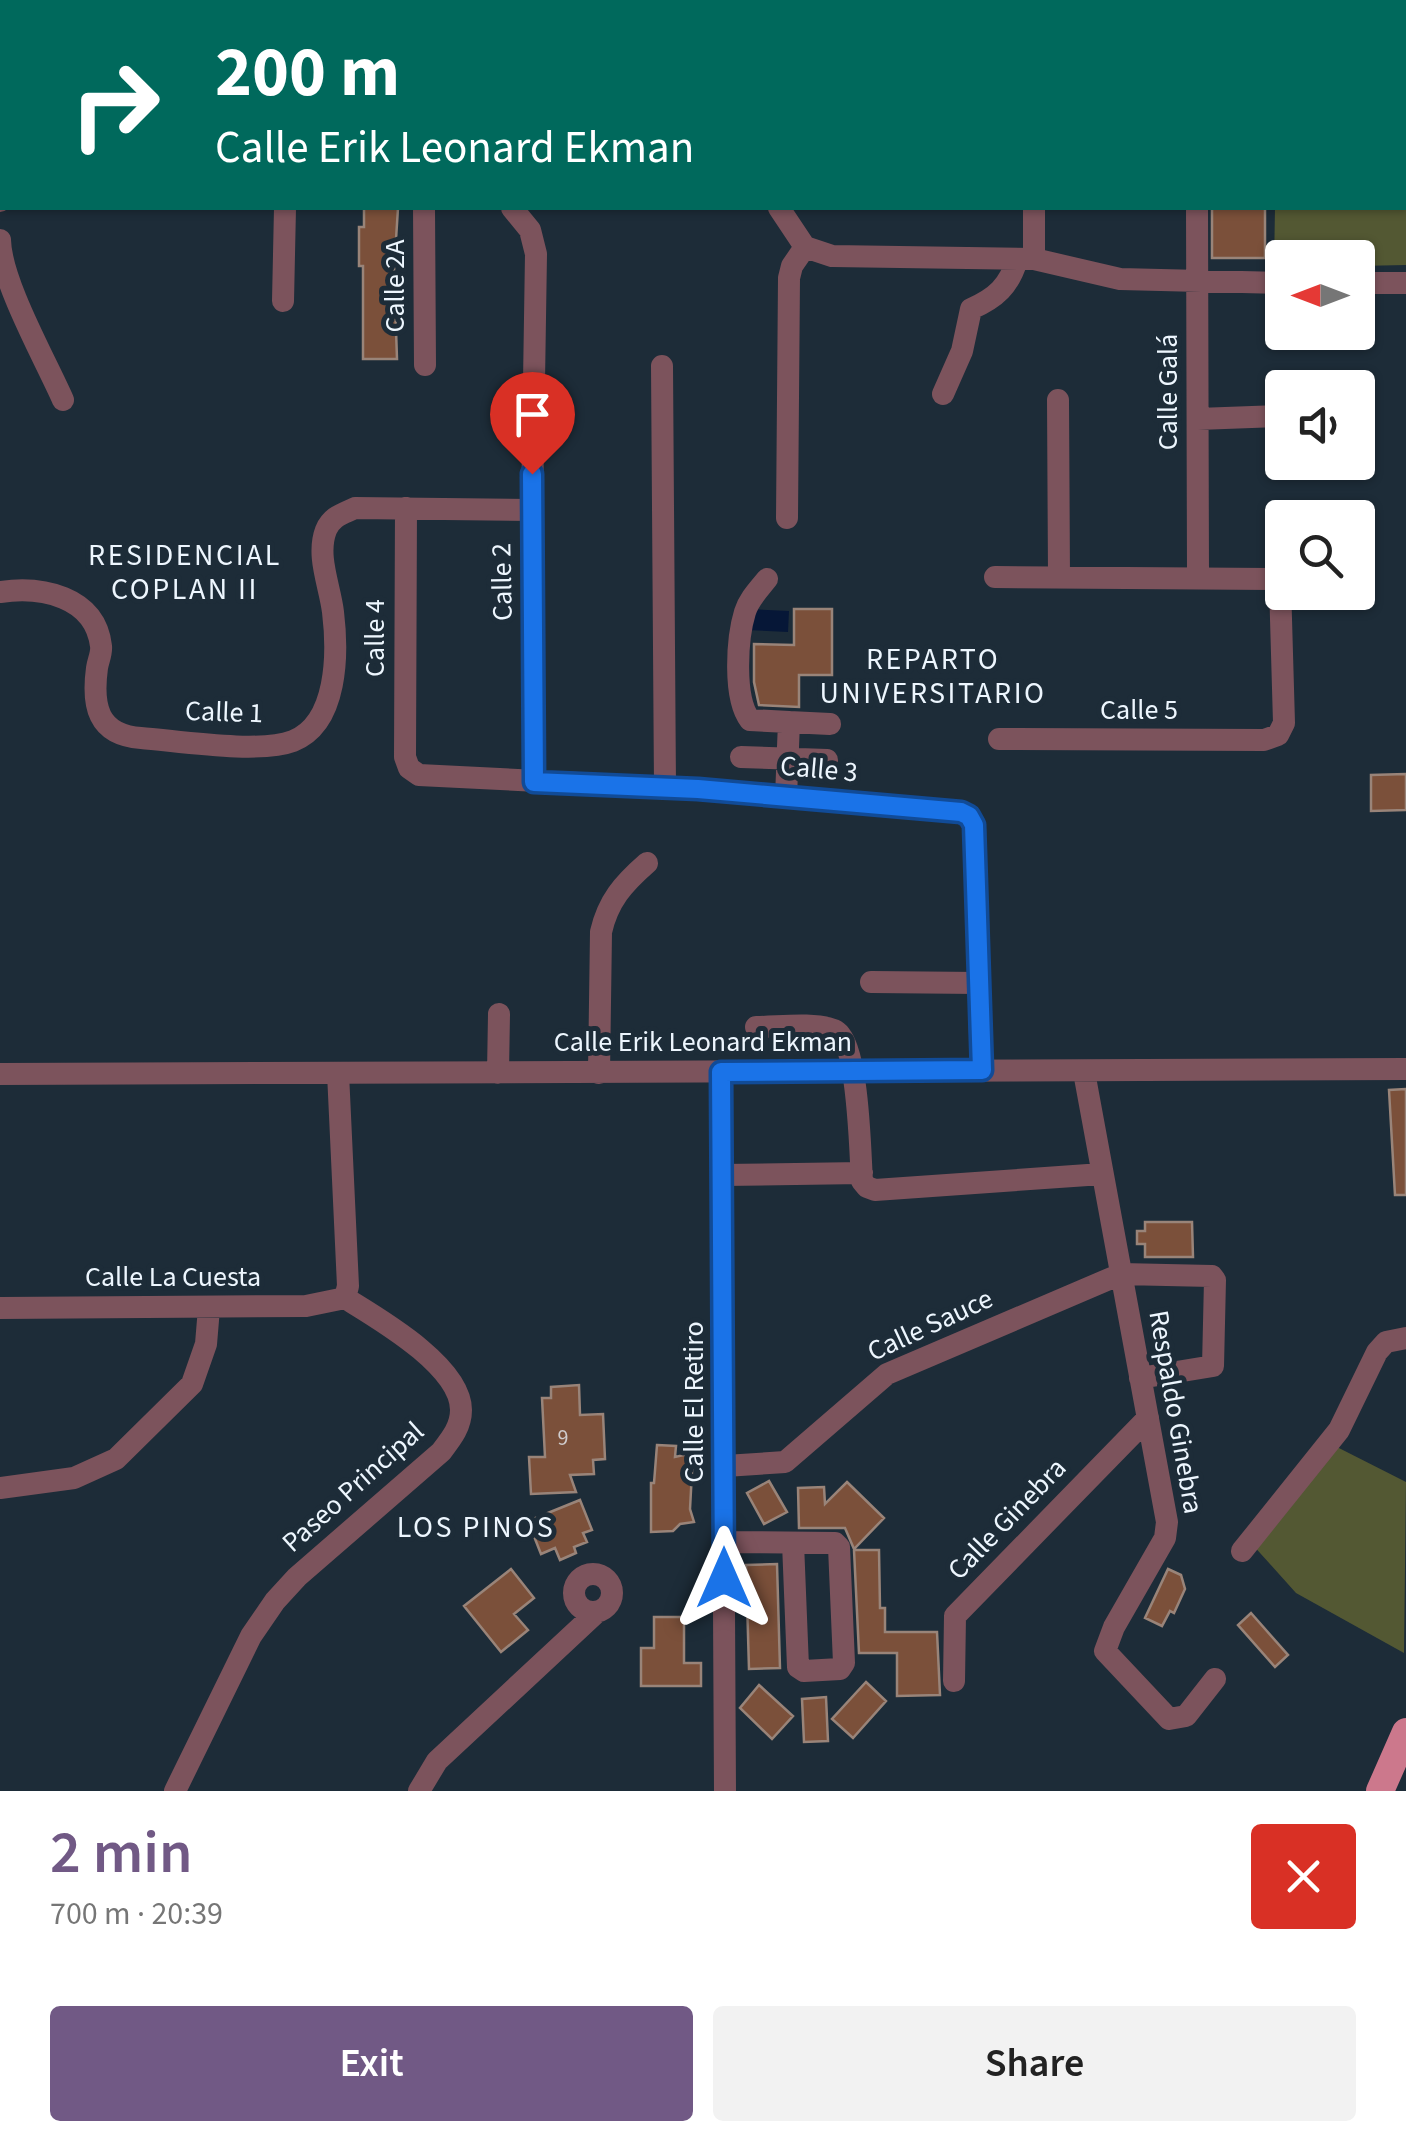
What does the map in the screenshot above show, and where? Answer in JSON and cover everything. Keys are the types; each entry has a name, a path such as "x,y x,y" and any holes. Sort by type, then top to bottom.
{"main road":[{"path":"1380,1791 1406,1732"}],"street":[{"path":"284,301 285,210"},
{"name":"Calle 2A","path":"424,210 425,364"},
{"name":"Calle 2","path":"514,210 530,230 536,254 532,510 534,782"},
{"path":"780,210 805,247 832,256 1026,259 1120,279 1265,283"},
{"path":"943,394 962,351 971,308 1002,290 1026,259 1034,210"},
{"name":"Calle Galá","path":"1197,210 1198,576"},
{"path":"0,240 0,252 16,294 63,400"},
{"path":"787,518 789,278 805,247"},
{"path":"1375,283 1406,283"},
{"path":"662,366 665,788"},
{"path":"1058,400 1059,577"},
{"path":"1198,419 1265,417"},
{"name":"Calle 1","path":"0,592 52,592 78,605 92,620 101,647 94,702 105,724 128,737 229,745 291,742 314,727 328,700 333,615 322,562 325,532 334,517 355,508 532,510"},
{"name":"Calle 4","path":"406,508 405,756 409,768"},
{"path":"995,577 1198,576"},
{"name":"Calle 5","path":"999,739 1264,740 1278,735 1284,723 1280,584 1276,579 1198,576"},
{"path":"767,579 744,615 739,701 750,720 830,724"},
{"path":"786,796 789,722"},
{"path":"741,756 827,760"},
{"name":"Calle 3","path":"409,768 419,775 786,796 961,812 969,816 974,825 982,1070"},
{"path":"599,1073 601,932 619,888 647,863"},
{"path":"872,982 979,983"},
{"path":"498,1073 499,1014"},
{"path":"756,1027 840,1032 853,1071 864,1180"},
{"name":"Calle Erik Leonard Ekman","path":"0,1074 1406,1069"},
{"name":"Calle El Retiro","path":"721,1072 724,1791"},
{"name":"Respaldo Ginebra","path":"1084,1072 1167,1530 1105,1651 1169,1719 1186,1716 1215,1679"},
{"path":"338,1074 346,1298"},
{"path":"722,1175 864,1180 875,1190 1102,1174"},
{"path":"1121,1274 1207,1275 1215,1280 1213,1366 1140,1378"},
{"name":"Calle Sauce","path":"724,1466 785,1462 886,1374 1121,1274"},
{"name":"Calle La Cuesta","path":"0,1308 306,1306 346,1298"},
{"name":"Paseo Principal","path":"175,1791 251,1636 275,1601 297,1577 441,1452 456,1432 462,1413 449,1378 415,1346 346,1298"},
{"path":"0,1488 74,1478 116,1459 192,1384 206,1344 209,1308"},
{"path":"1242,1551 1339,1430 1378,1352 1386,1342 1406,1338"},
{"name":"Calle Ginebra","path":"954,1681 955,1616 1148,1418"},
{"path":"724,1542 836,1543 840,1547 844,1663 840,1669 804,1671 798,1667 794,1543"},
{"path":"420,1791 437,1762 598,1612"}],"green space":[{"path":"1275,210 1406,210 1406,265 1375,266 1375,240 1274,240"},
{"path":"1331,1444 1406,1482 1404,1653 1296,1593 1251,1543"}],"water":[{"path":"748,609 789,611 788,632 747,630"}],"building":[{"path":"364,210 398,210 394,271 397,359 363,359 359,227 364,227"},
{"path":"1212,210 1265,210 1265,258 1212,258"},
{"path":"794,609 832,609 832,675 799,675 799,707 759,705 754,682 754,644 794,645"},
{"path":"1406,774 1406,810 1371,811 1371,775"},
{"path":"1406,1089 1406,1195 1395,1195 1389,1090"},
{"path":"1145,1222 1192,1222 1193,1257 1145,1257 1145,1244 1137,1244 1137,1231 1145,1231"},
{"path":"579,1385 580,1415 603,1414 605,1459 593,1460 594,1474 570,1475 576,1492 531,1494 529,1457 545,1457 542,1398 551,1398 551,1387"},
{"path":"657,1445 676,1446 675,1457 693,1453 690,1509 694,1522 680,1524 673,1531 651,1532 651,1483"},
{"path":"769,1481 787,1512 764,1524 747,1493"},
{"path":"847,1482 884,1518 854,1549 845,1528 799,1528 798,1488 824,1487 825,1504"},
{"path":"580,1500 592,1530 583,1533 587,1542 574,1547 576,1553 560,1560 555,1548 541,1554 528,1521"},
{"path":"854,1550 879,1550 880,1608 885,1608 885,1632 937,1632 940,1695 897,1696 897,1653 859,1653"},
{"path":"777,1564 780,1668 749,1669 746,1565"},
{"path":"511,1569 534,1598 514,1614 528,1630 501,1652 464,1606"},
{"path":"1168,1569 1181,1575 1185,1589 1174,1613 1170,1611 1162,1626 1145,1618"},
{"path":"1251,1613 1288,1655 1275,1667 1238,1625"},
{"path":"654,1617 684,1617 684,1663 701,1663 701,1686 641,1686 641,1648 654,1648"},
{"path":"866,1682 886,1701 853,1738 832,1719"},
{"path":"759,1685 793,1716 772,1739 740,1708"},
{"path":"826,1697 828,1741 804,1742 802,1699"}],"district":[{"name":"RESIDENCIAL COPLAN II","path":"185,572"},
{"name":"REPARTO UNIVERSITARIO","path":"933,676"},
{"name":"LOS PINOS","path":"476,1527"}],"route":[{"path":"532,474 534,782 698,789 961,812 974,825 982,1070 721,1072 724,1578"}]}
